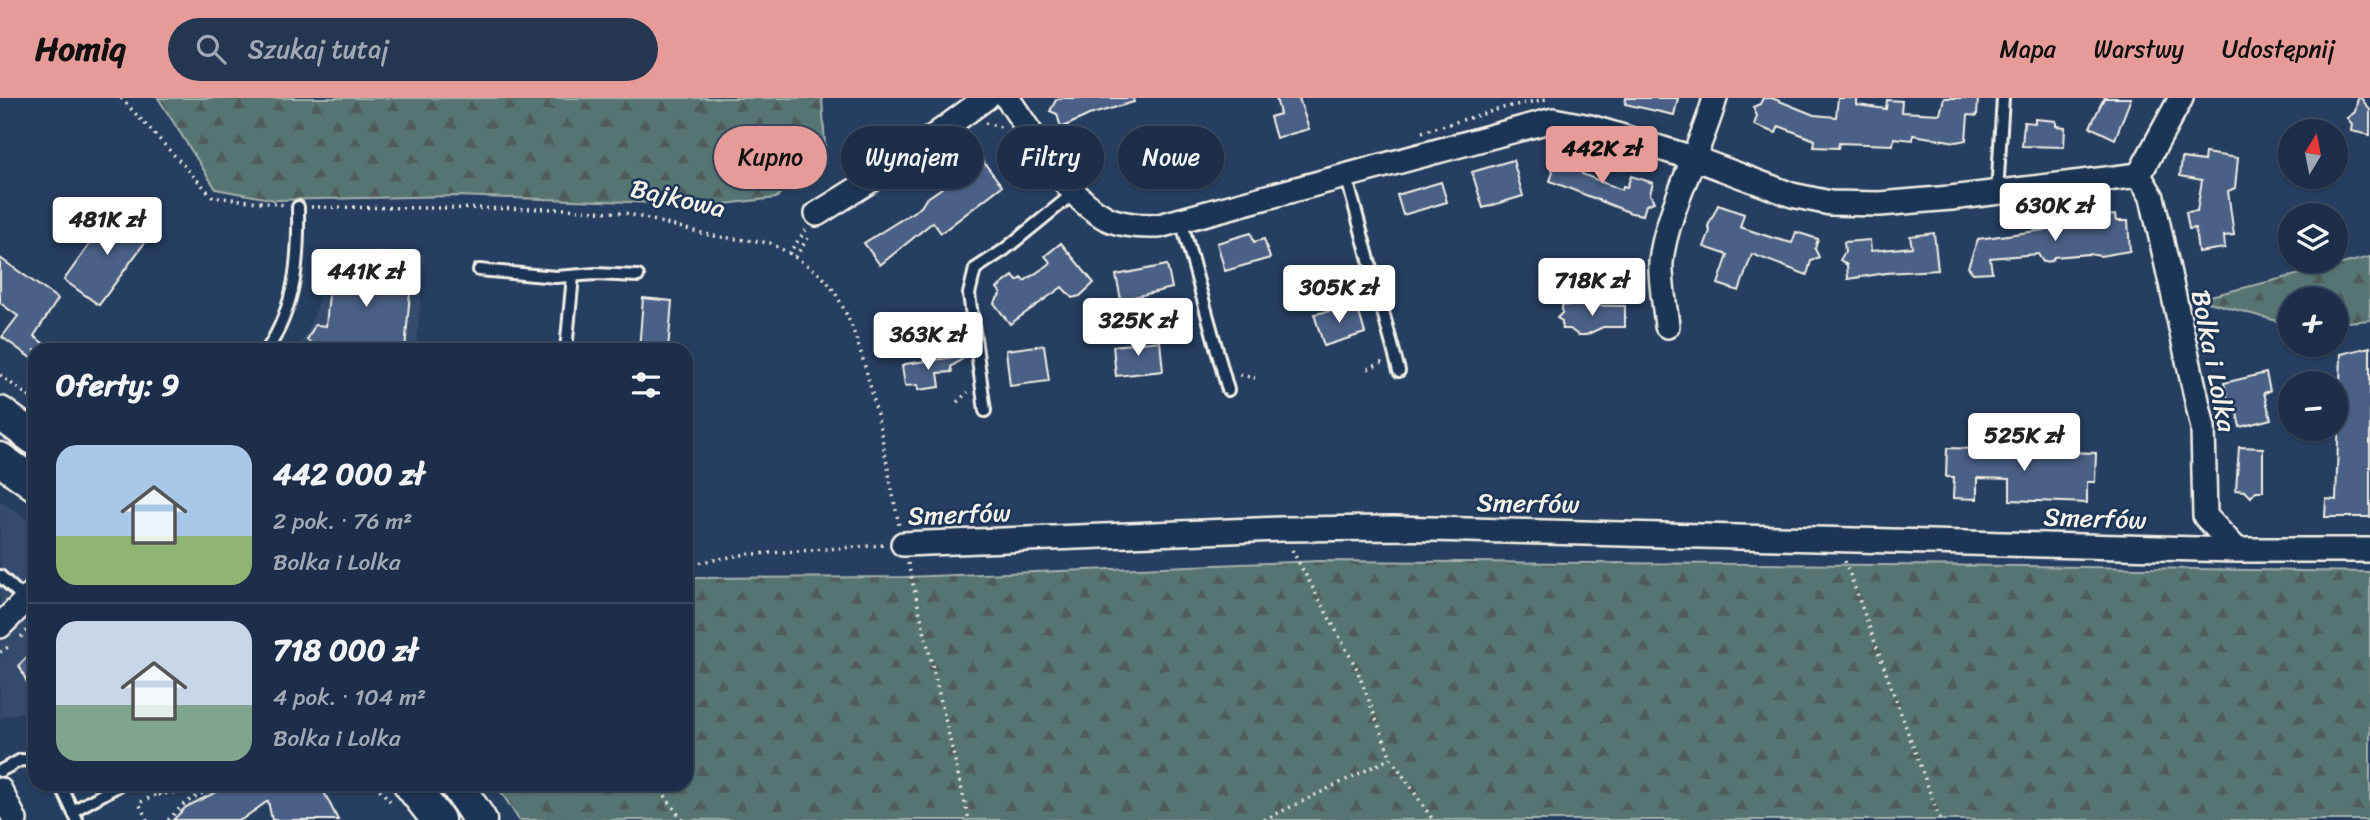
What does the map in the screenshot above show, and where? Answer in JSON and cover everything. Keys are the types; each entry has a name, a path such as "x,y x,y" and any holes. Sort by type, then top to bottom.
{"main road":[{"path":"3,402 28,431"},
{"path":"0,459 28,479"},
{"path":"415,791 438,820"},
{"path":"461,791 480,820"}],"street":[{"path":"817,214 889,169 986,98"},
{"path":"1007,98 1074,193 1108,219 1133,226 1159,226 1553,120 1590,127 1696,159 1792,195 1830,203 1880,204 1997,193 2138,175 2181,98"},
{"path":"1667,326 1661,261 1674,214 1696,159 1715,98"},
{"name":"Bolka i Lolka","path":"2138,175 2152,197 2203,428 2204,516 2237,550"},
{"name":"Smerfów","path":"903,544 1281,529 1394,528 2237,550 2370,550"},
{"path":"0,626 28,597"},
{"path":"0,790 15,820"}],"lane":[{"path":"1997,193 2003,98"},
{"path":"1346,175 1399,371"},
{"path":"985,411 968,294 975,269 1004,250 1074,193"},
{"path":"271,343 283,322 294,288 299,255 298,207"},
{"path":"1181,220 1228,390"},
{"path":"479,270 531,276 638,276"},
{"path":"567,343 573,276"},
{"path":"0,576 28,594"},
{"path":"0,771 21,760 28,760"},
{"path":"63,791 75,816 111,791"}],"path":[{"name":"Bajkowa","path":"121,98 213,197 298,207 565,209 625,213 713,236 770,243 789,253 828,282 849,323 864,365 903,544 969,820"},
{"path":"976,125 1000,126"},
{"path":"789,253 817,214"},
{"path":"1236,369 1240,376 1255,378"},
{"path":"0,375 28,396"},
{"path":"3,402 11,383"},
{"path":"1281,529 1356,667 1391,758 1433,820"},
{"path":"1838,539 1940,820"},
{"name":"Smerfów","path":"693,564 741,555 903,544"},
{"path":"1264,820 1391,758"},
{"path":"147,820 139,803 163,791"},
{"path":"153,796 183,791"},
{"path":"168,820 185,803 207,791"},
{"path":"662,791 682,820"}],"shaded area":[{"path":"351,249 425,254 417,343 302,343 317,308 322,260"},
{"path":"0,500 28,521 28,711 0,718"}],"green space":[{"path":"158,98 822,98 824,126 714,126 714,189 784,189 776,198 715,205 456,196 275,200 216,189"},
{"path":"2370,257 2370,320 2348,322 2348,287 2278,287 2278,321 2198,299 2304,273 2348,273 2348,262"},
{"path":"1319,561 2026,566 2370,572 2370,820 519,820 500,791 693,791 693,578 905,577"}],"building":[{"path":"1133,98 1134,102 1060,126 1057,114 1050,111 1056,100"},
{"path":"1276,98 1299,98 1309,129 1276,138 1270,117 1280,114"},
{"path":"1626,98 1678,98 1674,115 1625,104"},
{"path":"1763,98 1772,98 1814,115 1836,117 1838,98 1857,98 1857,105 1886,109 1887,100 1902,101 1901,112 1940,114 1944,98 1978,98 1977,116 1968,115 1966,140 1956,142 1913,135 1913,140 1894,138 1893,145 1839,143 1838,148 1814,147 1815,140 1779,126 1776,133 1754,125 1757,116 1753,107 1760,104"},
{"path":"2104,98 2131,98 2115,139 2090,127"},
{"path":"2358,98 2361,98 2370,110 2370,135 2351,131 2352,124 2347,118 2355,112"},
{"path":"2035,119 2056,121 2056,126 2065,127 2064,147 2022,146 2024,122 2035,123"},
{"path":"1560,152 1583,160 1579,169 1583,170 1582,174 1622,190 1623,186 1627,187 1631,176 1653,183 1650,194 1654,202 1646,205 1643,215 1631,213 1550,181 1553,172 1550,164 1557,160"},
{"path":"2205,153 2238,158 2235,188 2228,191 2234,235 2224,236 2225,248 2198,252 2195,228 2189,229 2186,212 2197,211 2202,180 2180,176 2182,158 2204,161"},
{"path":"1513,160 1523,196 1483,208 1472,172"},
{"path":"983,161 997,180 998,189 941,233 933,222 880,265 864,243 921,207 926,199 940,189 983,189"},
{"path":"1441,182 1447,202 1403,215 1397,195"},
{"path":"1718,205 1744,214 1740,227 1792,243 1796,232 1818,239 1815,249 1819,257 1811,261 1807,275 1752,254 1739,291 1718,284 1728,255 1704,247 1710,231 1708,226"},
{"path":"115,209 151,234 99,305 64,280"},
{"path":"2115,215 2116,221 2128,221 2130,251 2100,256 2089,254 2054,257 2052,261 2043,262 2038,254 1990,258 1992,272 1973,273 1968,267 1978,239 2051,229 2050,222 2065,220 2066,228 2097,223 2096,217"},
{"path":"1251,233 1254,242 1264,239 1270,258 1225,271 1217,243"},
{"path":"1934,233 1938,270 1886,273 1848,279 1847,265 1840,260 1845,252 1844,242 1870,240 1871,251 1912,247 1910,236"},
{"path":"1061,243 1094,283 1080,296 1072,298 1062,287 1010,324 994,303 1001,293 997,288 1013,276 1017,281 1022,278 1024,281 1051,263 1045,256"},
{"path":"0,258 58,299 34,336 43,343 28,343 28,356 2,337 18,316 0,303"},
{"path":"332,262 412,269 406,343 312,343 307,340 315,325 326,326"},
{"path":"1167,265 1172,288 1121,300 1116,275"},
{"path":"643,298 672,301 669,343 640,343"},
{"path":"1562,305 1625,306 1625,327 1603,327 1586,335 1578,335 1570,329 1562,329 1562,321 1557,318 1562,313"},
{"path":"1357,306 1365,333 1324,346 1314,314"},
{"path":"1160,341 1163,371 1116,376 1113,346"},
{"path":"1044,345 1049,381 1010,386 1006,350"},
{"path":"2370,347 2370,517 2325,517 2326,499 2336,500 2338,441 2348,441 2348,371 2340,371 2341,357 2348,357 2348,352"},
{"path":"968,355 951,367 952,372 938,373 940,387 918,390 918,385 905,386 902,366 905,364"},
{"path":"2266,373 2270,391 2264,393 2271,419 2240,427 2234,400 2228,401 2224,383"},
{"path":"2239,447 2263,448 2263,491 2256,491 2251,497 2245,491 2236,490"},
{"path":"1947,448 2096,453 2095,482 2087,482 2087,503 2010,500 2010,479 1977,478 1977,499 1953,498 1954,477 1946,477"},
{"path":"28,656 28,685 19,665"},
{"path":"218,791 324,791 338,820 272,820 268,801 241,820 173,820 186,807"}]}
